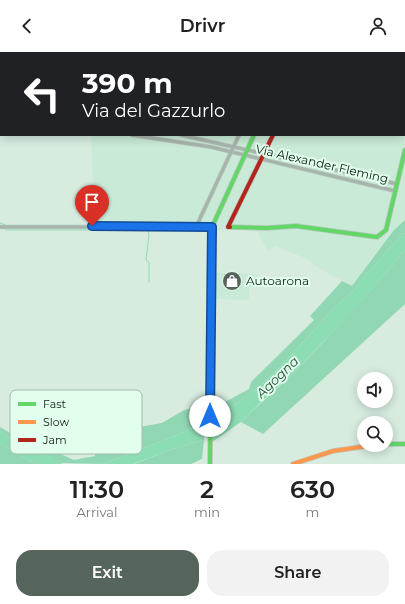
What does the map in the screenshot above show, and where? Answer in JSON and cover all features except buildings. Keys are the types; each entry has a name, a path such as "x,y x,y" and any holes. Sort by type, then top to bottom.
{"main road":[{"path":"210,464 212,227 254,136"},
{"path":"273,136 228,227 267,228 296,226 377,236 386,230 405,150"},
{"path":"393,444 405,444"},
{"path":"293,464 333,451 357,447"}],"street":[{"name":"Via Alexander Fleming","path":"140,136 174,140 231,152 395,190"},
{"name":"Via Alexander Fleming","path":"185,136 397,184"},
{"path":"196,227 238,136"},
{"path":"0,227 212,227"}],"shaded area":[{"path":"91,136 252,136 210,224 95,225"},
{"path":"256,136 404,136 405,220 394,230 352,286 320,269 305,258 275,246 268,251 256,230 215,230 215,225"},
{"path":"405,220 405,233 389,248 353,291 333,309 281,366 259,387 232,407 212,415 214,400 219,397 225,402 249,389 251,382 314,320 310,316 342,281 352,286 394,230"},
{"path":"405,251 405,304 263,434 241,422 288,378 351,312"},
{"path":"217,273 258,274 258,287 249,287 249,300 216,299"},
{"path":"204,406 204,418 195,427 142,449 142,427 162,423 184,410"},
{"path":"0,427 10,433 10,438 0,431"},
{"path":"204,440 202,459 191,464 134,464 170,450"},
{"path":"0,444 10,450 10,454 18,454 36,464 0,464"},
{"path":"44,454 61,454 74,460 95,456 95,454 128,454 103,464 60,463"}],"water":[{"name":"Agogna","path":"405,233 405,251 347,317 293,373 241,422 212,442 212,415 232,407 259,387 281,366 333,309 353,291 389,248"},
{"path":"204,418 204,440 170,450 133,464 103,464 128,454 142,454 142,449 195,427"},
{"path":"0,431 10,438 10,450 0,444"},
{"path":"18,454 45,454 63,464 36,464"}],"waterway":[{"path":"0,223 5,225"},
{"path":"5,229 148,230 149,235 146,260 149,262 149,282"}],"traffic: fast":[{"path":"210,464 212,227 254,136"},
{"path":"230,227 267,228 296,226 377,237 386,230 405,150"},
{"path":"393,444 405,444"}],"traffic: slow":[{"path":"293,464 333,451 357,447"}],"traffic: jam":[{"path":"230,227 228,227 273,136"}],"place":[{"name":"Autoarona","path":"232,281"}],"route":[{"path":"92,226 212,227 210,297 210,416"}]}
